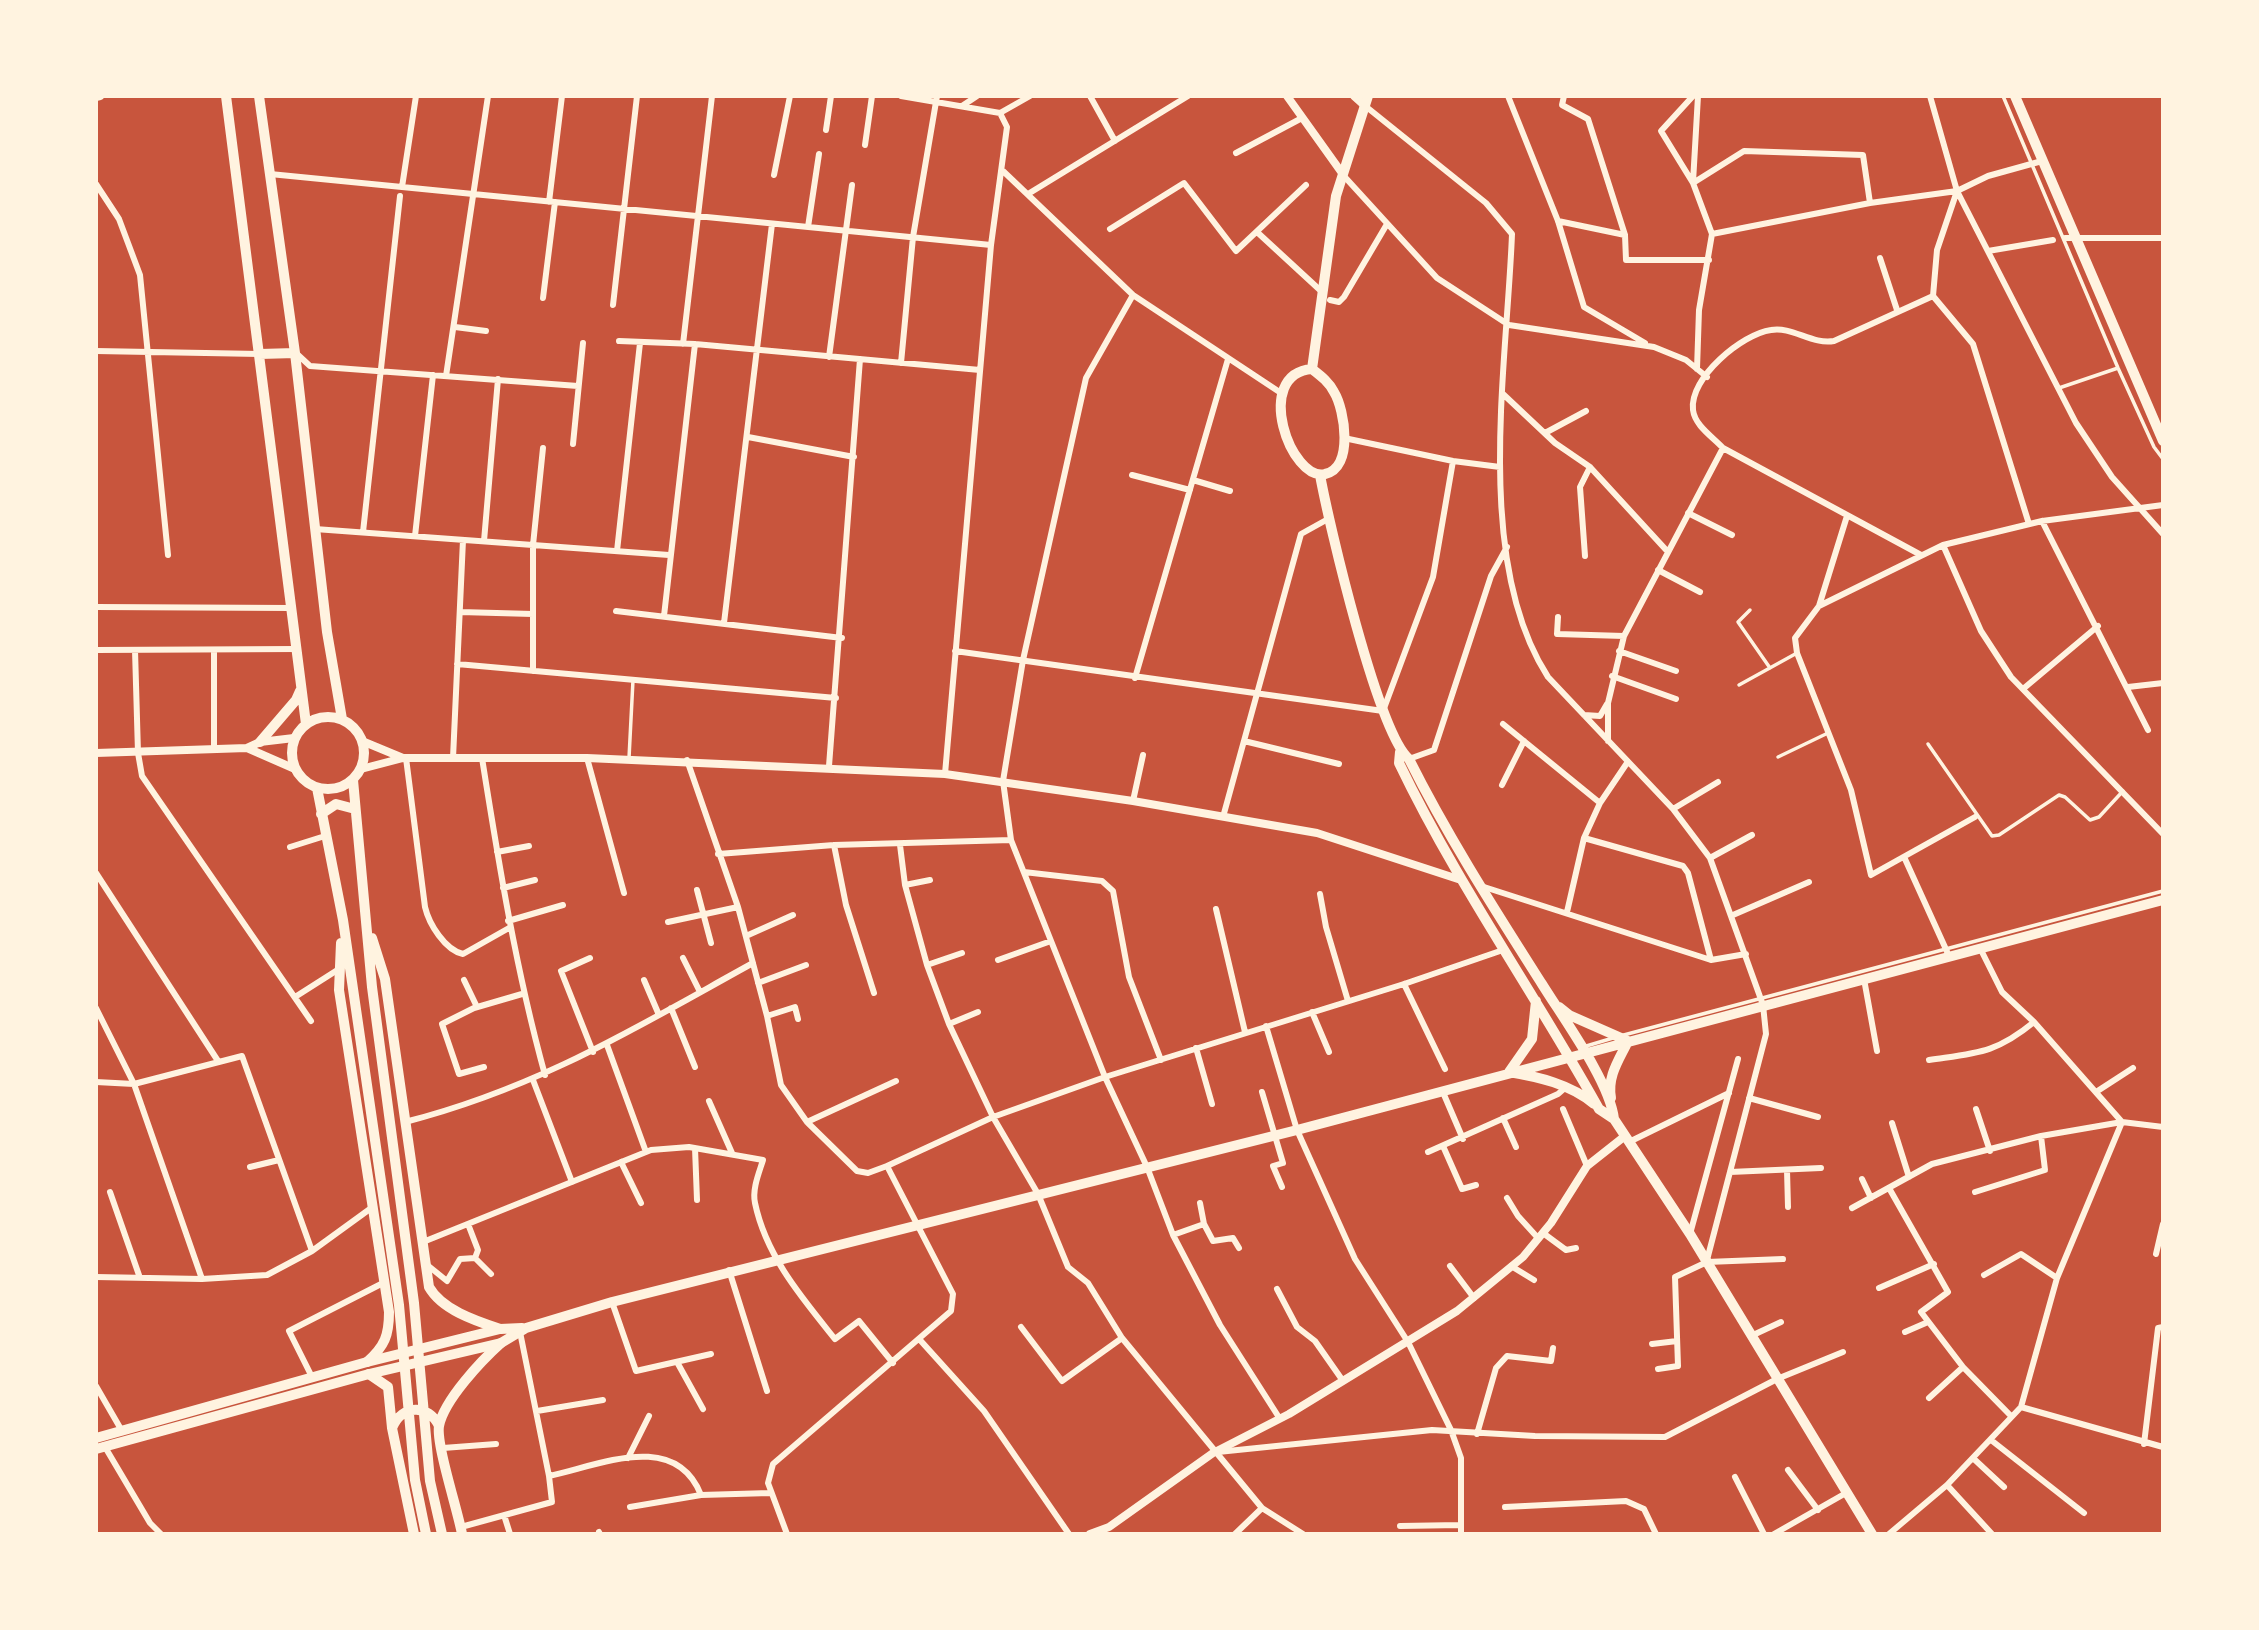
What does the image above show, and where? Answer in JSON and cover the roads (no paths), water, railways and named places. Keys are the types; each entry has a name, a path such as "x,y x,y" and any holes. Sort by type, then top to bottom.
{"main road":[{"path":"226,96 306,724"},
{"path":"259,96 342,719"},
{"path":"2015,96 2037,163 2163,441"},
{"path":"1312,369 1295,372 1281,393 1281,411 1294,453 1312,473 1320,475 1330,473 1337,466 1344,438 1344,416 1335,394 1312,369 1321,291 1342,173 1366,101"},
{"path":"260,354 295,353"},
{"path":"1320,475 1328,519 1383,711 1442,825 1553,1002 1612,1104"},
{"path":"260,742 296,700 301,688"},
{"path":"323,717 342,719 351,725 362,741 364,760 361,769 353,780 330,790 317,788 302,779 295,769 291,755 294,738 306,724 323,717"},
{"path":"1404,755 1399,763 1458,879 1536,1001 1599,1109"},
{"path":"353,780 372,987 414,1303 430,1481 442,1534"},
{"path":"317,788 343,920 379,1204 389,1335 380,1350 367,1362"},
{"path":"321,814 336,804 355,809"},
{"path":"439,1426 459,1389 477,1364 501,1343 523,1330 612,1301 1297,1130 1569,1057 1582,1050 1624,1038 1864,979 1948,953 1980,948 2163,900"},
{"path":"366,915 385,979 422,1242 433,1294 458,1312 500,1329"},
{"path":"343,920 339,990 399,1305 408,1420 426,1534"},
{"path":"1509,1072 1532,1039 1536,1001"},
{"path":"1553,1002 1569,1015 1624,1038"},
{"path":"1614,1119 1609,1088 1624,1038"},
{"path":"1509,1072 1539,1077 1566,1087 1584,1096 1614,1119 1690,1234 1872,1534"},
{"path":"379,1204 398,1206 416,1199"},
{"path":"97,1436 367,1362 500,1329 523,1330"},
{"path":"101,1448 369,1374 501,1343"},
{"path":"369,1374 388,1387 392,1428 414,1534"},
{"path":"392,1428 400,1415 415,1409 430,1413 439,1426 462,1530"}],"street":[{"path":"402,187 416,96"},
{"path":"446,376 456,327 488,96"},
{"path":"543,298 562,96"},
{"path":"613,304 638,96"},
{"path":"683,344 712,96"},
{"path":"774,175 790,96"},
{"path":"826,130 831,96"},
{"path":"865,145 872,96"},
{"path":"901,96 936,99 1000,113 1030,96"},
{"path":"962,106 977,96"},
{"path":"1090,96 1115,141"},
{"path":"1028,194 1188,96"},
{"path":"1287,96 1342,173 1437,278 1508,325 1654,347"},
{"path":"1354,96 1366,101 1486,203 1512,234 1500,467 1507,547 1520,618 1527,639 1548,677 1673,809 1710,858 1733,915 1762,1002 1766,1034 1707,1262"},
{"path":"1508,96 1558,221 1584,307 1625,334 1686,360 1707,377"},
{"path":"1564,96 1562,105 1588,119 1625,234 1626,260 1709,260"},
{"path":"1695,96 1661,131 1693,183 1712,234 1699,310 1697,369"},
{"path":"1693,183 1695,96"},
{"path":"1930,96 1957,191 2076,423 2112,477 2163,534"},
{"path":"901,363 913,237 936,99"},
{"path":"946,774 991,245 1007,127 1000,113"},
{"path":"1236,153 1302,118"},
{"path":"1693,183 1744,151 1863,155 1870,203"},
{"path":"808,227 819,154"},
{"path":"1712,234 1870,203 1957,191 1988,176 2037,163"},
{"path":"1003,172 1133,295 1281,393"},
{"path":"270,174 991,245"},
{"path":"1110,229 1184,183 1236,251 1306,185"},
{"path":"96,184 119,219 132,247 139,275 168,555"},
{"path":"829,357 852,185"},
{"path":"1957,191 1937,250 1933,296 1973,344 2029,524"},
{"path":"363,532 400,196"},
{"path":"1558,221 1625,234"},
{"path":"724,623 759,350 772,224"},
{"path":"1330,300 1339,302 1344,297 1387,224"},
{"path":"1257,232 1321,291"},
{"path":"2070,238 2163,238"},
{"path":"1989,251 2053,240"},
{"path":"1880,258 1897,310"},
{"path":"1133,295 1086,378 1023,660 1003,781 1011,841 1105,1077 1173,1235 1220,1325 1280,1419"},
{"path":"1922,555 1723,448 1700,425 1693,413 1693,401 1728,348 1768,330 1828,342 1933,296"},
{"path":"456,327 486,331"},
{"path":"618,341 695,344 980,370"},
{"path":"573,444 583,343"},
{"path":"617,551 640,343"},
{"path":"664,616 695,344"},
{"path":"96,351 260,354"},
{"path":"295,353 310,366 578,386"},
{"path":"830,766 842,638 860,359"},
{"path":"1135,678 1228,359"},
{"path":"415,536 433,375"},
{"path":"484,541 498,379"},
{"path":"1503,394 1545,433 1590,467 1668,552"},
{"path":"1545,433 1586,411"},
{"path":"748,437 854,457"},
{"path":"1344,438 1452,461 1500,467"},
{"path":"533,671 533,545 543,448"},
{"path":"1608,742 1608,702 1612,676 1624,636 1723,448"},
{"path":"955,652 1383,711 1433,577 1452,461"},
{"path":"1585,556 1580,487 1590,467"},
{"path":"1132,475 1190,490"},
{"path":"1193,480 1230,491"},
{"path":"1819,606 1943,545 2042,521 2163,505"},
{"path":"1688,513 1732,535"},
{"path":"1847,516 1819,606 1795,638 1797,653 1851,790 1871,875 1905,859 1976,817"},
{"path":"1223,817 1301,534 1328,519"},
{"path":"2042,521 2098,626 2148,730"},
{"path":"315,529 669,555"},
{"path":"453,758 463,540"},
{"path":"1943,545 1981,631 2023,689 2163,834"},
{"path":"1404,755 1434,750 1491,576 1507,547"},
{"path":"1658,570 1700,592"},
{"path":"96,607 291,608"},
{"path":"616,611 842,638"},
{"path":"460,612 533,614"},
{"path":"1558,617 1557,634 1624,636"},
{"path":"2023,689 2098,626"},
{"path":"96,650 297,649"},
{"path":"135,650 138,753 142,776 311,1021"},
{"path":"214,650 214,750"},
{"path":"1619,651 1676,671"},
{"path":"457,664 836,698"},
{"path":"1612,676 1676,699"},
{"path":"2128,687 2163,683"},
{"path":"1582,715 1600,716 1608,702"},
{"path":"1503,724 1600,803"},
{"path":"96,753 247,748 260,742 294,738"},
{"path":"362,741 405,758"},
{"path":"1244,741 1339,764"},
{"path":"1502,785 1524,741"},
{"path":"247,748 295,769"},
{"path":"1133,801 1143,755"},
{"path":"405,758 425,907 447,946 463,954 509,924 563,905"},
{"path":"361,769 405,758 587,758 830,766 946,774 1133,801 1317,833 1458,879"},
{"path":"482,758 509,924 523,994 545,1075"},
{"path":"587,758 624,892"},
{"path":"687,760 738,907 767,1016 781,1085 807,1122 858,1171 868,1173 887,1166 993,1117 1105,1077 1404,984 1503,950"},
{"path":"1567,912 1584,838 1600,803 1627,763"},
{"path":"1673,809 1718,782"},
{"path":"1710,858 1752,835"},
{"path":"290,847 325,836"},
{"path":"1584,838 1683,866 1688,873 1711,960"},
{"path":"719,854 834,845 1011,841"},
{"path":"834,845 846,905 874,993"},
{"path":"900,845 905,885 927,965 949,1024 993,1117 1038,1194 1068,1267 1088,1283 1122,1338 1213,1453 1262,1508 1303,1534"},
{"path":"497,852 529,846"},
{"path":"1905,859 1948,953"},
{"path":"1024,872 1109,884 1113,891 1129,977 1161,1059"},
{"path":"96,873 218,1061"},
{"path":"503,888 536,880"},
{"path":"905,885 930,880"},
{"path":"1733,915 1809,882"},
{"path":"1480,886 1711,960 1746,954"},
{"path":"697,890 712,943"},
{"path":"1320,894 1326,927 1348,1001"},
{"path":"668,922 738,907"},
{"path":"1216,909 1245,1032"},
{"path":"746,936 793,915"},
{"path":"998,960 1051,941"},
{"path":"1980,948 2002,992 2034,1023 2122,1122"},
{"path":"927,965 962,953"},
{"path":"590,958 561,971 593,1052"},
{"path":"683,958 700,992"},
{"path":"405,1122 450,1110 545,1075 607,1045 753,963"},
{"path":"758,983 806,965"},
{"path":"295,998 339,969"},
{"path":"1864,979 1877,1051"},
{"path":"464,980 477,1007"},
{"path":"644,980 659,1015"},
{"path":"1404,984 1445,1069"},
{"path":"484,1067 459,1074 442,1024 477,1007 523,994"},
{"path":"767,1016 795,1007 798,1019"},
{"path":"96,1008 134,1084 202,1279"},
{"path":"671,1009 695,1067"},
{"path":"949,1024 978,1012"},
{"path":"1312,1012 1329,1052"},
{"path":"1929,1060 1991,1051 2011,1041 2034,1023"},
{"path":"1266,1026 1297,1130 1355,1259 1408,1342 1451,1430 1461,1458 1461,1534"},
{"path":"607,1045 646,1152"},
{"path":"1196,1048 1212,1104"},
{"path":"96,1082 134,1084 242,1056 312,1251"},
{"path":"1690,1234 1738,1059"},
{"path":"2096,1092 2133,1068"},
{"path":"533,1080 572,1182"},
{"path":"807,1122 896,1081"},
{"path":"1428,1152 1558,1094 1566,1087"},
{"path":"1442,1090 1462,1139"},
{"path":"1262,1092 1283,1163 1273,1166 1282,1187"},
{"path":"1090,1534 1109,1527 1213,1453 1280,1419 1408,1342 1474,1298 1540,1236 1587,1166 1627,1139 1729,1093"},
{"path":"1749,1098 1818,1117"},
{"path":"709,1101 732,1153"},
{"path":"1563,1109 1587,1166"},
{"path":"1976,1109 1990,1151"},
{"path":"1503,1118 1516,1147"},
{"path":"1889,1534 1947,1485 2021,1407 2057,1278 2122,1122"},
{"path":"1852,1208 1932,1164 2041,1136 2122,1122 2163,1127"},
{"path":"1892,1123 1909,1177"},
{"path":"1975,1192 2045,1170 2041,1136"},
{"path":"1443,1146 1462,1189 1476,1185"},
{"path":"695,1148 697,1200"},
{"path":"422,1242 646,1152 695,1148 763,1160 754,1202 776,1260 835,1339 859,1321 893,1363"},
{"path":"250,1167 279,1160"},
{"path":"621,1162 641,1203"},
{"path":"787,1534 770,1493 768,1474 773,1464 951,1311 953,1294 887,1166"},
{"path":"1730,1172 1821,1168"},
{"path":"1787,1170 1788,1207"},
{"path":"1862,1179 1871,1198"},
{"path":"1889,1188 1948,1292 1921,1311 1963,1367 2011,1416"},
{"path":"110,1192 140,1278"},
{"path":"1507,1198 1518,1216 1540,1236 1566,1250 1576,1248"},
{"path":"1200,1203 1204,1224 1213,1241 1233,1238 1239,1248"},
{"path":"96,1269 97,1277 202,1279 267,1275 312,1251 379,1204"},
{"path":"468,1224 478,1250 475,1258"},
{"path":"1173,1235 1204,1224"},
{"path":"2156,1254 2163,1224"},
{"path":"1984,1275 2021,1254 2057,1278"},
{"path":"426,1264 447,1281 460,1259 475,1258 491,1274"},
{"path":"1658,1369 1678,1366 1675,1277 1707,1262 1783,1259"},
{"path":"1879,1288 1934,1264"},
{"path":"1450,1266 1474,1298"},
{"path":"1511,1266 1534,1280"},
{"path":"729,1270 767,1391"},
{"path":"312,1377 289,1331 385,1282"},
{"path":"1277,1289 1297,1327 1315,1341 1343,1381"},
{"path":"612,1301 636,1371 711,1354"},
{"path":"1751,1336 1781,1322"},
{"path":"1905,1332 1928,1322"},
{"path":"1021,1327 1062,1381 1122,1338"},
{"path":"2144,1444 2158,1328 2163,1327"},
{"path":"462,1530 552,1502 550,1476 523,1330"},
{"path":"920,1340 984,1411 1069,1534"},
{"path":"1651,1344 1677,1341"},
{"path":"1477,1434 1496,1368 1507,1356 1551,1361 1553,1348"},
{"path":"1213,1453 1451,1430 1477,1434 1665,1437 1777,1379 1843,1352"},
{"path":"677,1362 703,1409"},
{"path":"1929,1398 1963,1367"},
{"path":"96,1386 122,1431"},
{"path":"537,1411 603,1400"},
{"path":"2021,1407 2144,1444 2163,1447"},
{"path":"628,1458 649,1416"},
{"path":"1991,1440 2084,1513"},
{"path":"443,1448 496,1444"},
{"path":"101,1448 150,1523 161,1534"},
{"path":"550,1476 628,1458 650,1456 675,1462 694,1478 701,1495"},
{"path":"1974,1459 2004,1487"},
{"path":"1788,1470 1818,1510"},
{"path":"1735,1477 1765,1534"},
{"path":"1947,1485 1992,1534"},
{"path":"630,1507 701,1495 770,1493"},
{"path":"1774,1534 1846,1493"},
{"path":"1505,1507 1626,1501 1644,1509 1656,1534"},
{"path":"1235,1534 1262,1508"},
{"path":"505,1515 510,1534"},
{"path":"1400,1526 1460,1525"}],"lane":[{"path":"2003,96 2037,163"},
{"path":"2070,238 2118,368 2154,447 2163,459"},
{"path":"2059,388 2118,368"},
{"path":"1750,610 1738,622 1770,668"},
{"path":"1739,685 1797,653"},
{"path":"629,760 633,680"},
{"path":"1778,757 1830,732"},
{"path":"1928,744 1976,817 1992,836 1999,835 2059,795 2065,797 2090,820 2099,817 2123,792"},
{"path":"1762,1002 1948,953 2163,891"}]}
